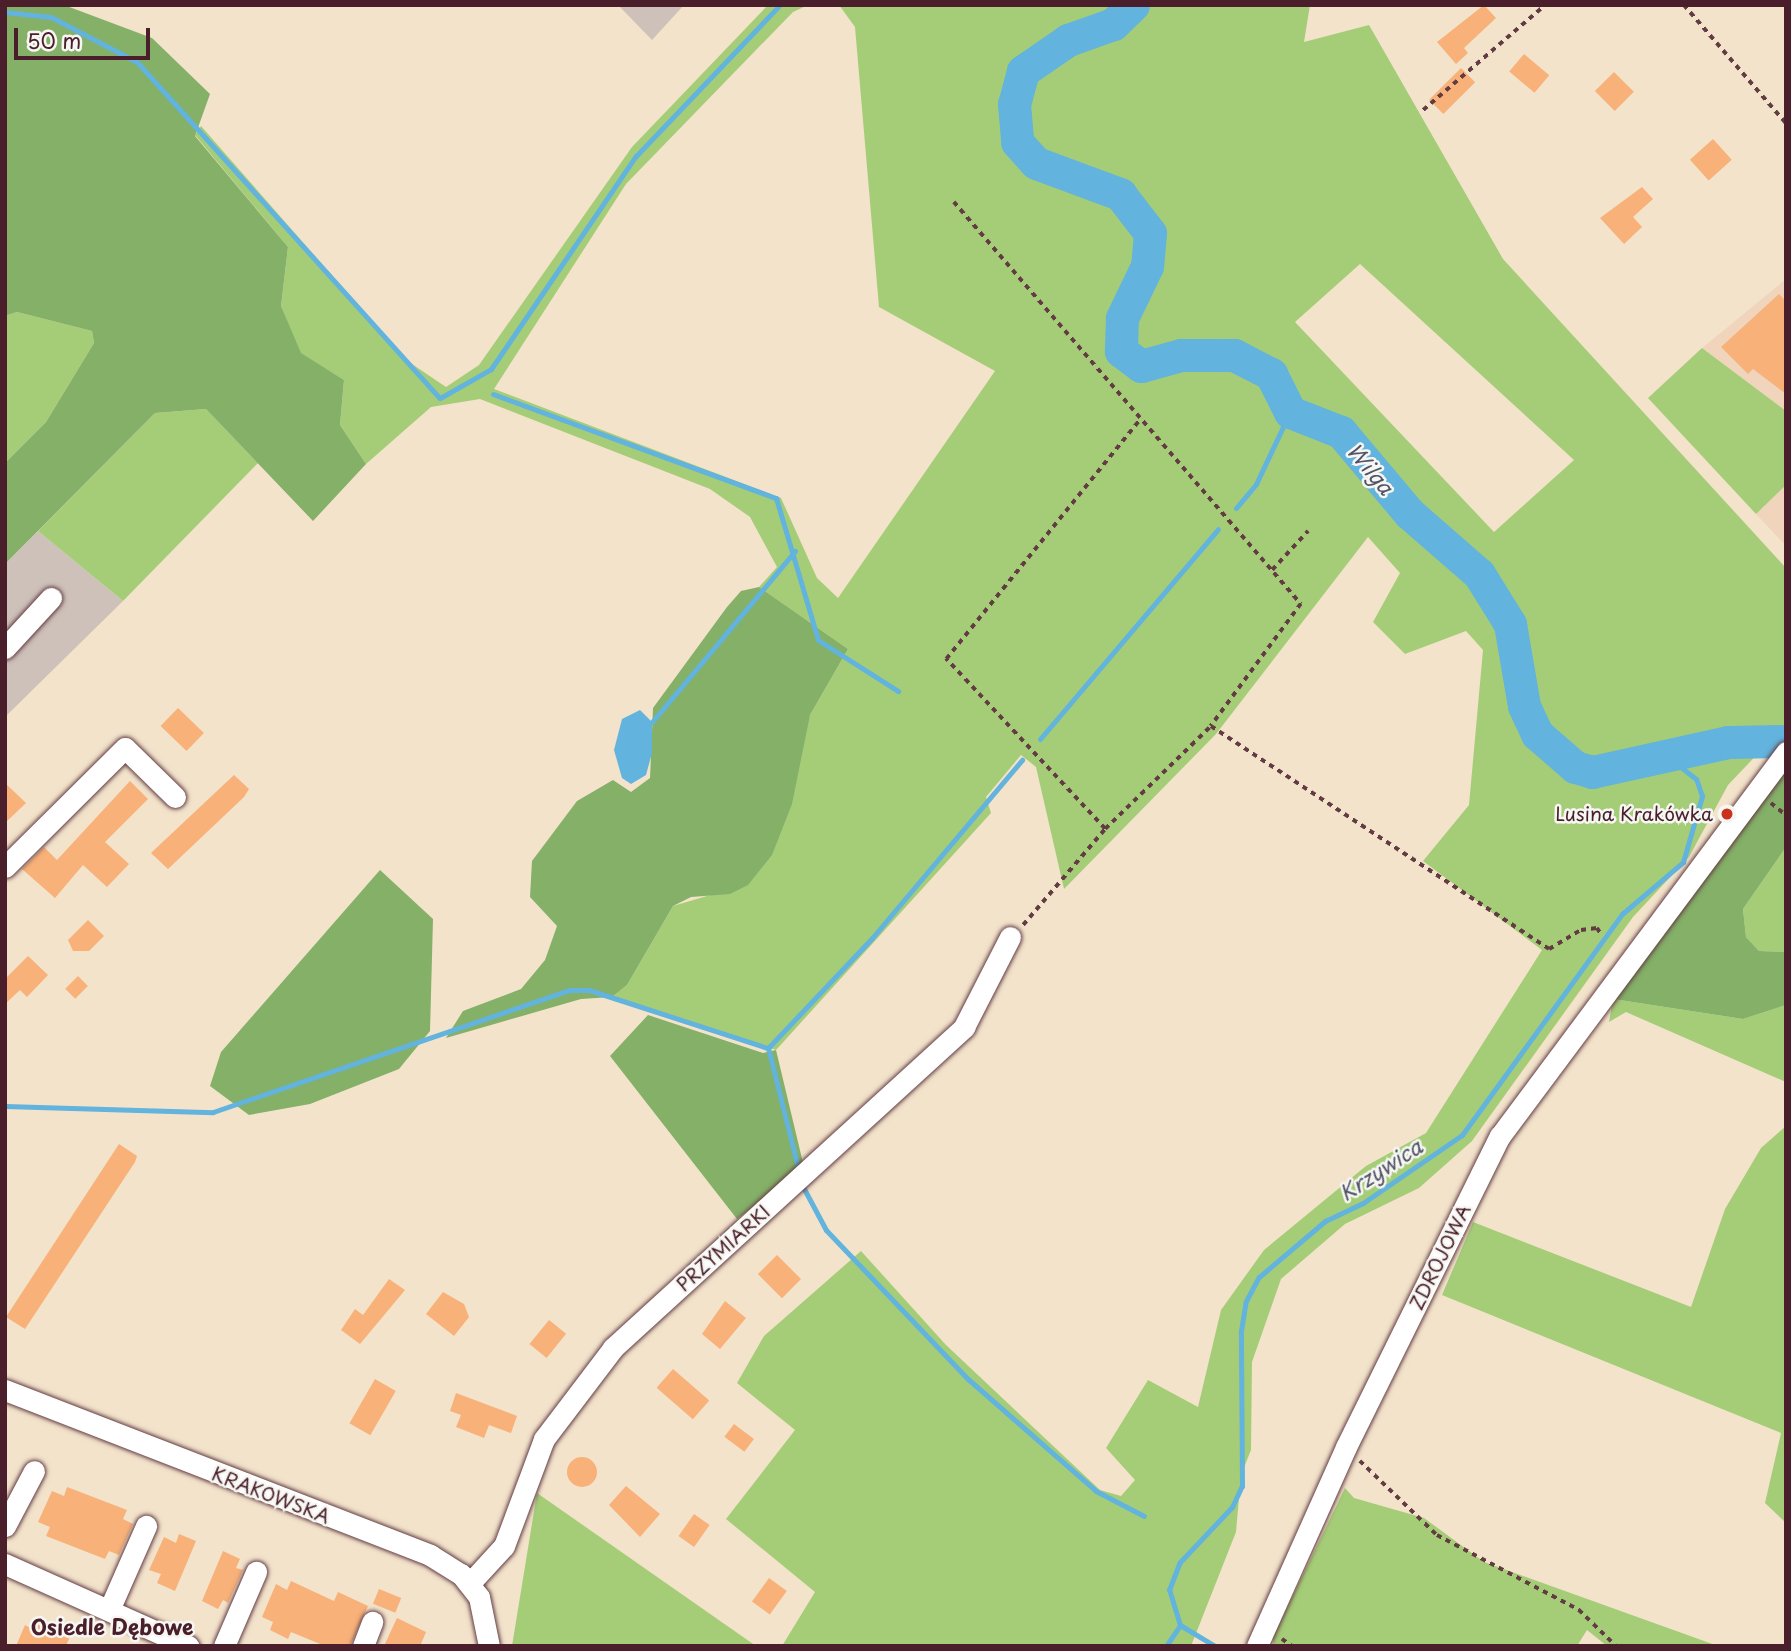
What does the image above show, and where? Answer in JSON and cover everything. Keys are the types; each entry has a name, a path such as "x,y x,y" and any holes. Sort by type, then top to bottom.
{"street":[{"path":"5,648 51,598"},
{"path":"5,867 125,748 175,797"},
{"name":"ZDROJOWA","path":"1257,1646 1346,1447 1500,1136 1780,759"},
{"name":"PRZYMIARKI","path":"470,1583 504,1546 544,1439 612,1348 964,1027 982,1002 1010,937"},
{"name":"KRAKOWSKA","path":"5,1390 430,1555 470,1583 486,1615 489,1646"},
{"path":"5,1526 34,1471"},
{"path":"109,1610 146,1526"},
{"path":"5,1564 188,1646"},
{"path":"224,1646 256,1572"},
{"path":"363,1646 372,1622"}],"path":[{"path":"1423,110 1545,5"},
{"path":"1684,5 1786,123"},
{"path":"954,202 1301,604 1210,726 1105,829 1010,937"},
{"path":"1105,829 946,659 1141,418"},
{"path":"1272,570 1308,531"},
{"path":"1210,726 1549,949 1581,930 1597,928 1601,934"},
{"path":"1346,1447 1437,1535 1579,1610 1616,1646"}],"shaded area":[{"path":"618,5 684,5 652,40"},
{"path":"1786,279 1786,411 1702,348"},
{"path":"1786,485 1786,546 1756,514"},
{"path":"38,531 123,601 5,717 5,564"}],"green space":[{"path":"5,5 64,5 152,38 210,94 195,136 288,247 281,306 301,353 344,380 340,425 366,464 313,521 206,409 155,413 5,564 5,463 46,422 94,343 92,331 17,312 5,316"},
{"path":"768,5 808,5 793,12 626,184 494,389 781,498 817,578 838,598 995,371 879,307 855,27 839,5 1310,5 1304,42 1369,25 1503,259 1786,568 1786,724 1728,785 1689,857 1633,917 1472,1141 1419,1188 1345,1224 1281,1279 1252,1362 1251,1450 1241,1475 1236,1532 1191,1646 782,1646 815,1592 726,1519 795,1430 737,1383 764,1336 861,1251 946,1345 1100,1490 1121,1496 1135,1480 1106,1448 1148,1380 1198,1407 1221,1310 1264,1250 1366,1166 1426,1133 1542,950 1423,861 1469,805 1483,650 1466,631 1405,654 1373,622 1400,573 1368,537 1216,734 1064,889 1036,767 1021,755 986,797 991,813 776,1050 612,997 627,985 673,906 748,884 810,715 848,649 759,587 777,567 750,517 710,489 480,399 431,407 366,464 340,425 344,380 300,353 281,306 288,247 195,135 201,126 406,360 446,387 479,365 632,147","holes":["1360,264 1574,460 1494,532 1295,322"]},
{"path":"17,312 92,331 94,343 46,422 5,463 5,316"},
{"path":"1702,348 1786,411 1786,485 1756,514 1648,398"},
{"path":"206,409 258,463 123,601 38,531 155,413"},
{"path":"759,587 848,649 810,715 792,804 772,855 748,885 730,894 691,897 673,906 627,985 612,997 581,999 446,1038 463,1011 521,989 545,960 557,926 530,897 532,861 577,801 613,780 631,792 650,778 653,708 741,591"},
{"path":"1786,766 1786,847 1743,909 1746,937 1759,951 1784,952 1786,1005 1743,1019 1613,999"},
{"path":"1786,847 1786,957 1784,952 1759,951 1746,937 1743,909"},
{"path":"380,870 433,919 430,1031 399,1069 310,1104 249,1115 210,1086 221,1052"},
{"path":"1613,999 1743,1019 1786,1005 1786,1082 1626,1012 1609,1022"},
{"path":"648,1015 763,1053 776,1050 804,1167 737,1219 610,1056"},
{"path":"1786,1126 1786,1523 1765,1503 1781,1433 1442,1295 1473,1222 1691,1307 1725,1209 1761,1148"},
{"path":"1345,1488 1354,1498 1424,1518 1484,1562 1718,1646 1607,1646 1587,1630 1577,1646 1274,1646 1273,1637"},
{"path":"537,1493 756,1646 512,1646"}],"water":[{"path":"640,710 652,722 652,753 646,775 631,784 622,778 614,750 622,719"}],"building":[{"path":"1484,5 1496,18 1464,48 1468,53 1456,64 1437,42"},
{"path":"1524,54 1549,75 1534,93 1509,72"},
{"path":"1461,68 1475,82 1443,114 1429,100"},
{"path":"1614,72 1634,92 1615,111 1595,91"},
{"path":"1713,139 1732,160 1709,181 1690,160"},
{"path":"1642,187 1653,199 1633,217 1642,227 1624,244 1600,218"},
{"path":"1779,294 1786,301 1786,394 1753,369 1748,374 1721,347"},
{"path":"178,708 204,733 187,751 161,726"},
{"path":"234,775 249,789 244,797 168,869 151,853"},
{"path":"130,781 148,799 105,842 129,864 107,887 83,865 55,898 22,869 44,847 57,860"},
{"path":"5,783 26,803 5,823"},
{"path":"88,920 104,936 89,951 73,951 68,940"},
{"path":"28,956 48,975 27,997 20,990 5,1004 5,979"},
{"path":"78,976 88,986 75,999 65,989"},
{"path":"119,1144 137,1156 135,1162 25,1329 6,1317"},
{"path":"777,1255 801,1279 782,1298 758,1274"},
{"path":"389,1279 405,1290 360,1344 341,1330 355,1309 363,1315"},
{"path":"443,1292 464,1304 469,1317 454,1336 426,1314"},
{"path":"725,1301 746,1318 720,1349 702,1334"},
{"path":"549,1320 566,1334 547,1358 529,1344"},
{"path":"673,1369 709,1400 693,1419 657,1388"},
{"path":"375,1379 396,1391 370,1435 350,1423"},
{"path":"456,1393 517,1416 511,1433 489,1425 484,1438 456,1427 461,1415 450,1411"},
{"path":"734,1424 754,1439 744,1452 724,1437"},
{"path":"582,1457 593,1461 597,1472 593,1483 582,1487 571,1483 567,1472 571,1461"},
{"path":"626,1486 660,1514 640,1537 609,1505"},
{"path":"67,1487 127,1510 123,1519 133,1524 119,1555 109,1551 105,1559 46,1536 50,1527 38,1522 52,1491 64,1496"},
{"path":"694,1514 710,1525 694,1547 679,1536"},
{"path":"179,1534 196,1541 175,1591 157,1583 161,1574 149,1570 164,1537 176,1543"},
{"path":"223,1551 240,1559 236,1568 243,1570 228,1603 223,1600 218,1609 202,1601"},
{"path":"769,1578 787,1591 770,1614 752,1601"},
{"path":"291,1581 334,1601 338,1592 368,1606 350,1646 325,1646 291,1632 288,1639 270,1630 273,1622 262,1617 276,1584 287,1590"},
{"path":"379,1589 401,1598 395,1613 373,1604"},
{"path":"39,1618 71,1634 66,1646 16,1646 25,1625 34,1630"},
{"path":"397,1618 426,1632 420,1646 384,1646"}],"waterway":[{"path":"5,12 51,17 137,62 440,398 491,369 636,156 780,5"},
{"name":"Wilga","path":"1133,5 1113,24 1068,40 1023,71 1014,104 1017,142 1036,163 1120,194 1150,233 1147,266 1122,318 1121,351 1141,366 1181,355 1234,355 1271,374 1290,412 1341,432 1409,513 1479,574 1510,624 1524,706 1537,734 1575,767 1592,772 1729,742 1786,741"},
{"path":"493,394 776,498 818,640 898,691"},
{"path":"1236,508 1256,484 1290,412"},
{"path":"1040,739 1218,529"},
{"path":"652,722 795,551"},
{"name":"Krzywica","path":"1180,1625 1169,1590 1180,1562 1232,1507 1242,1486 1241,1331 1246,1301 1259,1277 1325,1221 1363,1203 1462,1135 1622,914 1683,862 1702,796 1696,779 1667,756"},
{"path":"798,1168 768,1048 872,938 1022,760"},
{"path":"5,1106 213,1112 570,990 589,990 768,1048"},
{"path":"802,1185 826,1230 968,1379 1096,1491 1144,1516"},
{"path":"1180,1625 1215,1646"},
{"name":"Krzywica","path":"1166,1646 1180,1625"}],"place":[{"name":"Lusina Krakówka","path":"1727,814"}],"district":[{"name":"Osiedle Dębowe","path":"112,1626"}]}
